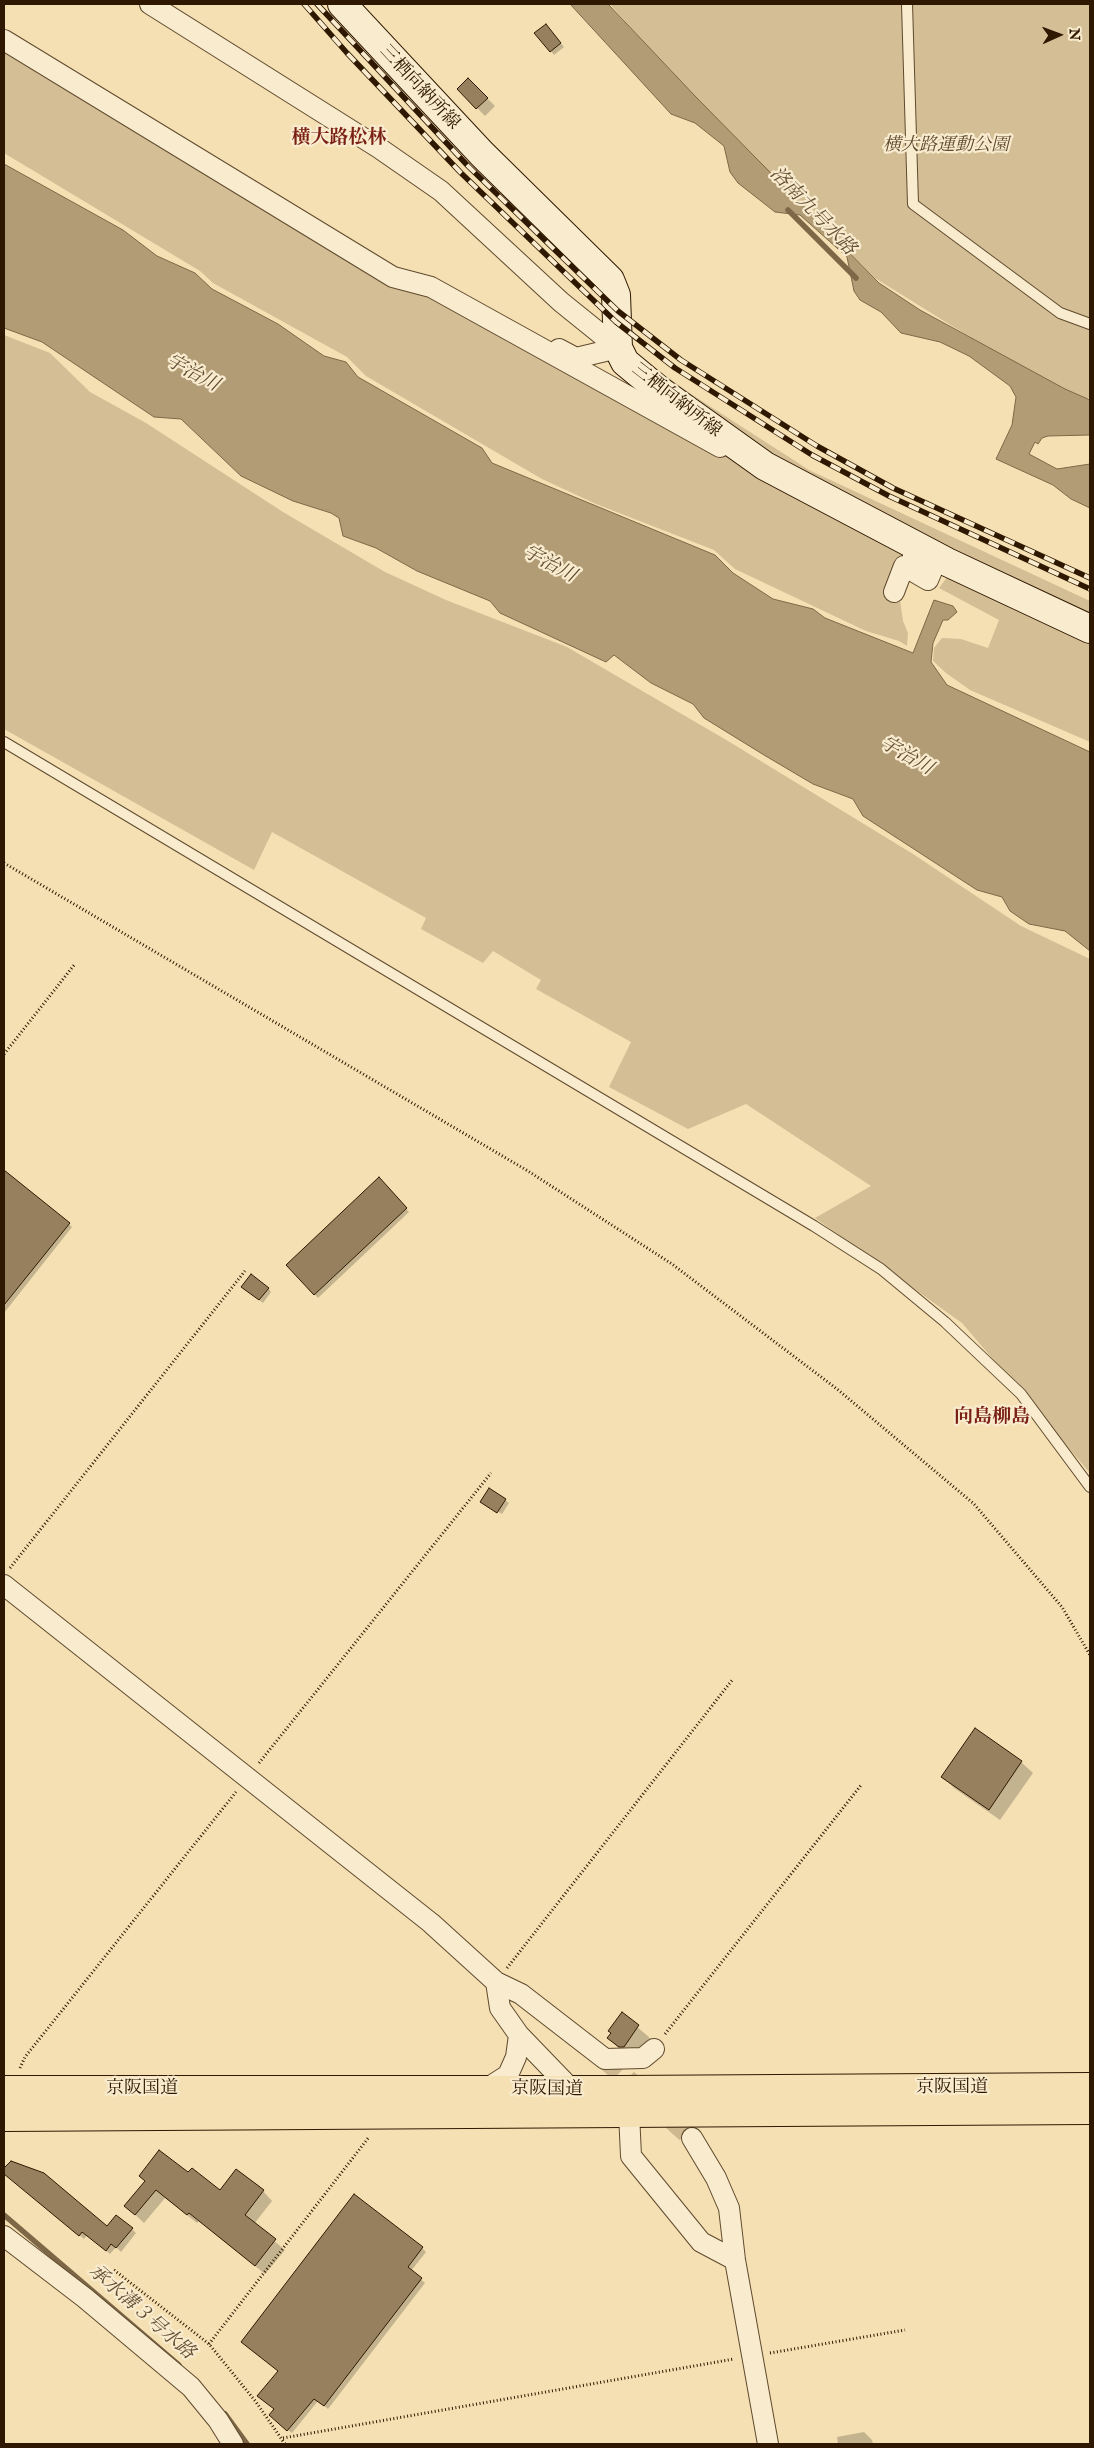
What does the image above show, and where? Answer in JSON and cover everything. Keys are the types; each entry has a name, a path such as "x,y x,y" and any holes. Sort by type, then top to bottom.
{"highway":[{"name":"京阪国道","path":"4,2090 572,2090 1090,2087"},
{"name":"京阪国道","path":"4,2117 1090,2110"}],"main road":[{"name":"三栖向納所線","path":"342,4 482,154 610,280 616,295 618,348 626,362 660,391 765,466 947,562 1090,629"}],"street":[{"path":"150,4 379,148 441,191 561,302 618,348"},
{"path":"4,28 98,90 305,217 432,284 576,358 618,348"},
{"path":"4,40 393,277 430,287 719,446 797,494 934,566 928,580 904,566 894,592"},
{"path":"583,372 618,348"},
{"path":"7,1577 431,1923 496,1982 521,1994 605,2059 643,2058 654,2049"},
{"path":"496,1982 500,2008 520,2035 572,2090"},
{"path":"486,2089 508,2075 516,2057 520,2035"},
{"path":"629,2114 631,2156 701,2242 735,2260"},
{"path":"692,2138 716,2178 728,2208 735,2260 768,2444"},
{"path":"4,2236 85,2298 191,2387 218,2420 233,2444"}],"lane":[{"path":"907,4 913,204 1060,313 1090,324"},
{"path":"4,742 814,1226 881,1269 945,1322 1021,1394 1090,1485"}],"path":[{"path":"4,863 528,1171 672,1264 837,1389 974,1504 1062,1607 1090,1655"},
{"path":"4,1054 75,964"},
{"path":"7,1577 245,1271"},
{"path":"496,1982 733,1679"},
{"path":"654,2049 862,1784"},
{"path":"209,2344 386,2115"},
{"path":"114,2270 209,2344 283,2438 285,2444"},
{"path":"283,2438 905,2330"}],"green space":[{"name":"横大路運動公園","path":"610,4 1090,4 1090,398 1076,399 1050,387 875,278 686,91"},
{"path":"4,40 169,142 934,566 904,567 900,600 903,621 908,633 907,646 899,641 866,631 735,569 714,550 596,504 542,479 366,376 347,357 213,283 200,271 4,153"},
{"path":"4,335 50,353 90,392 146,423 283,512 385,572 446,600 567,647 728,741 913,854 1021,926 1090,959 1090,1473 962,1323 815,1218 871,1186 746,1104 688,1129 609,1087 631,1042 536,989 541,980 493,951 483,963 421,929 426,918 272,832 254,870 4,729"},
{"path":"640,357 691,394 809,470 1090,601 1090,618 757,454"},
{"path":"951,572 1090,642 1090,742 970,690 933,661 934,648 942,638 961,639 988,648 999,620 939,588"}],"water":[{"path":"570,4 608,4 695,96 879,283 920,310 1065,389 1090,400 1090,435 1048,436 1042,438 1038,444 1035,442 1029,454 1057,469 1090,464 1090,508 1071,499 1053,485 996,459 1012,425 1016,397 1010,386 969,356 940,342 901,333 881,312 860,300 854,291 847,257 800,215 775,212 738,183 730,172 724,146 695,123 671,114"},
{"name":"宇治川","path":"4,164 123,230 157,256 195,273 212,289 278,324 324,356 346,362 358,377 482,448 492,463 715,555 733,573 773,599 813,609 825,618 913,653 934,600 953,606 957,612 948,620 943,620 933,643 931,662 947,685 1090,752 1090,951 1065,931 1029,924 1010,911 1002,897 977,890 863,816 853,799 813,784 764,755 704,718 693,704 651,683 614,655 606,662 500,613 490,601 417,571 376,548 343,536 339,518 331,513 293,501 241,476 181,419 154,417 42,342 4,328"}],"building":[{"path":"546,24 561,43 550,52 534,33"},
{"path":"468,78 488,98 476,109 457,89"},
{"path":"4,1170 70,1223 4,1305"},
{"path":"379,1177 407,1208 314,1295 286,1265"},
{"path":"251,1274 269,1288 259,1300 241,1287"},
{"path":"489,1488 506,1499 497,1513 480,1502"},
{"path":"975,1728 1022,1761 989,1810 941,1777"},
{"path":"622,2012 639,2025 624,2047 619,2047 607,2038 611,2033 608,2031"},
{"path":"159,2150 188,2172 192,2168 220,2190 236,2169 264,2190 245,2215 276,2239 255,2266 189,2213 187,2215 156,2190 135,2215 124,2206 145,2181 139,2176"},
{"path":"11,2161 44,2173 107,2226 116,2215 133,2228 116,2248 111,2244 106,2251 82,2232 79,2236 4,2174 4,2168"},
{"path":"354,2194 423,2247 408,2267 422,2278 324,2406 314,2399 287,2431 269,2415 274,2409 257,2396 278,2371 241,2342"}],"waterway":[{"name":"洛南九号水路","path":"788,210 856,278"},
{"name":"承水溝３号水路","path":"4,2215 179,2365"},
{"name":"承水溝３号水路","path":"225,2414 247,2444"}],"tunnel":[{"path":"605,2059 692,2138"}],"railway":[{"path":"304,4 347,53 461,173 616,322 675,368 812,455 889,496 1090,589"},
{"path":"317,4 468,166 618,311 681,360 817,446 893,488 1090,578"}],"district":[{"name":"横大路松林","path":"339,139"},
{"name":"向島柳島","path":"992,1418"}]}
